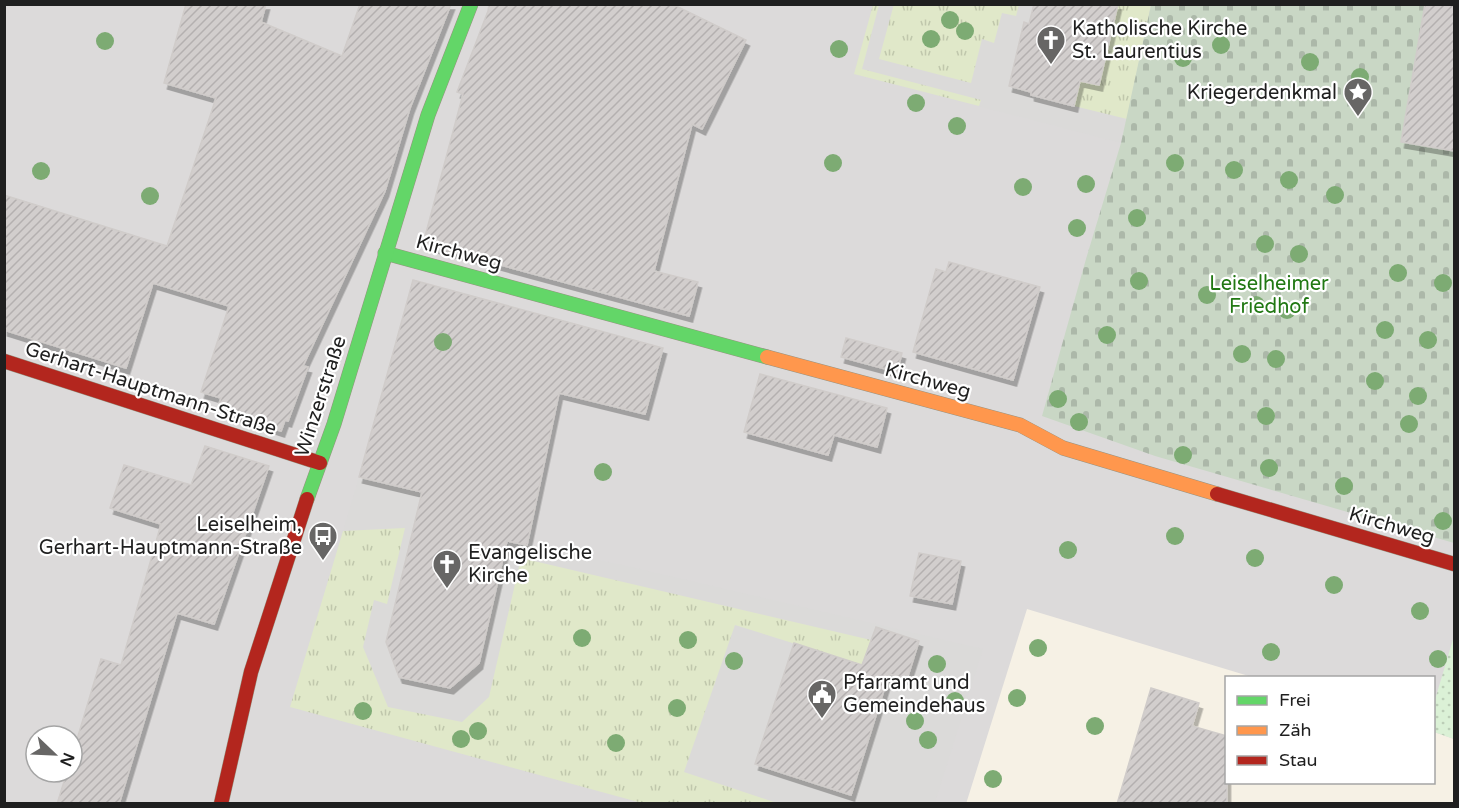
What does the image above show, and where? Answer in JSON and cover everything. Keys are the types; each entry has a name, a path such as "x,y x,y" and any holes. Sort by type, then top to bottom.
{"street":[{"name":"Winzerstraße","path":"221,804 250,672 298,522 336,416 428,115 471,4"},
{"name":"Kirchweg","path":"385,253 1020,425 1063,448 1455,564"},
{"name":"Gerhart-Hauptmann-Straße","path":"4,361 320,463"}],"shaded area":[{"path":"5,5 1454,5 1454,803 5,804"},
{"path":"873,5 1151,5 1121,143 854,74"},
{"path":"359,477 534,517 528,545 983,649 935,803 642,803 290,707"},
{"path":"1027,609 1249,676 1225,676 1225,784 1435,784 1435,732 1454,739 1454,803 966,804"}],"green space":[{"path":"894,4 1019,5 1016,16 1002,13 994,43 982,39 971,83 879,59"},
{"path":"873,5 879,5 862,69 981,100 979,106 854,74"},
{"path":"1118,5 1151,5 1127,119 1074,106 1080,81 1099,85"},
{"name":"Leiselheimer Friedhof","path":"1151,5 1454,5 1454,543 1155,456 1042,416 1121,143"},
{"path":"405,528 387,604 374,600 363,647 388,707 462,722 489,697 521,558 871,640 863,665 735,625 684,772 777,803 642,803 290,707 343,531"},
{"path":"1454,636 1454,739 1435,732 1435,700"}],"building":[{"path":"186,4 266,4 261,22 342,56 360,4 451,4 410,108 385,191 303,366 308,367 288,421 285,420 281,431 217,410 221,398 201,392 229,306 153,283 126,368 4,330 4,195 167,246 216,98 164,83"},
{"path":"489,4 672,4 746,40 702,129 692,124 654,271 698,282 689,316 423,244 463,94 457,92"},
{"name":"Katholische Kirche St. Laurentius","path":"1034,4 1118,4 1099,85 1080,81 1074,106 1031,95 1031,92 1009,86 1024,22 1029,24"},
{"path":"1425,4 1455,4 1455,151 1401,142"},
{"path":"949,262 1040,287 1013,380 913,352 936,269 946,272"},
{"path":"413,280 663,348 645,414 559,393 527,545 507,541 479,663 450,688 399,677 386,642 422,492 359,477"},
{"path":"846,338 902,353 897,372 841,357"},
{"path":"760,374 887,408 877,447 834,435 828,455 744,432"},
{"path":"205,446 269,466 214,624 177,613 119,804 57,804 63,784 84,784 84,724 82,724 101,659 121,665 161,524 110,508 124,465 191,485"},
{"path":"919,553 961,561 952,604 910,596"},
{"path":"876,627 919,641 907,679 889,674 851,795 755,764 794,643 862,665"},
{"path":"1151,688 1199,703 1192,726 1225,735 1227,804 1117,804"}],"traffic: fast":[{"path":"307,499 334,424 428,115 471,4"},
{"path":"385,253 767,357"}],"traffic: slow":[{"path":"767,357 1020,425 1063,448 1217,494"}],"traffic: jam":[{"path":"4,361 320,463"},
{"path":"1217,494 1454,564"},
{"path":"221,804 251,672 307,499"}],"place":[{"name":"Katholische Kirche St. Laurentius","path":"1051,66"},
{"name":"Kriegerdenkmal","path":"1358,118"},
{"name":"Leiselheim, Gerhart-Hauptmann-Straße","path":"323,562"},
{"name":"Evangelische Kirche","path":"447,590"},
{"name":"Pfarramt und Gemeindehaus","path":"822,720"}]}
